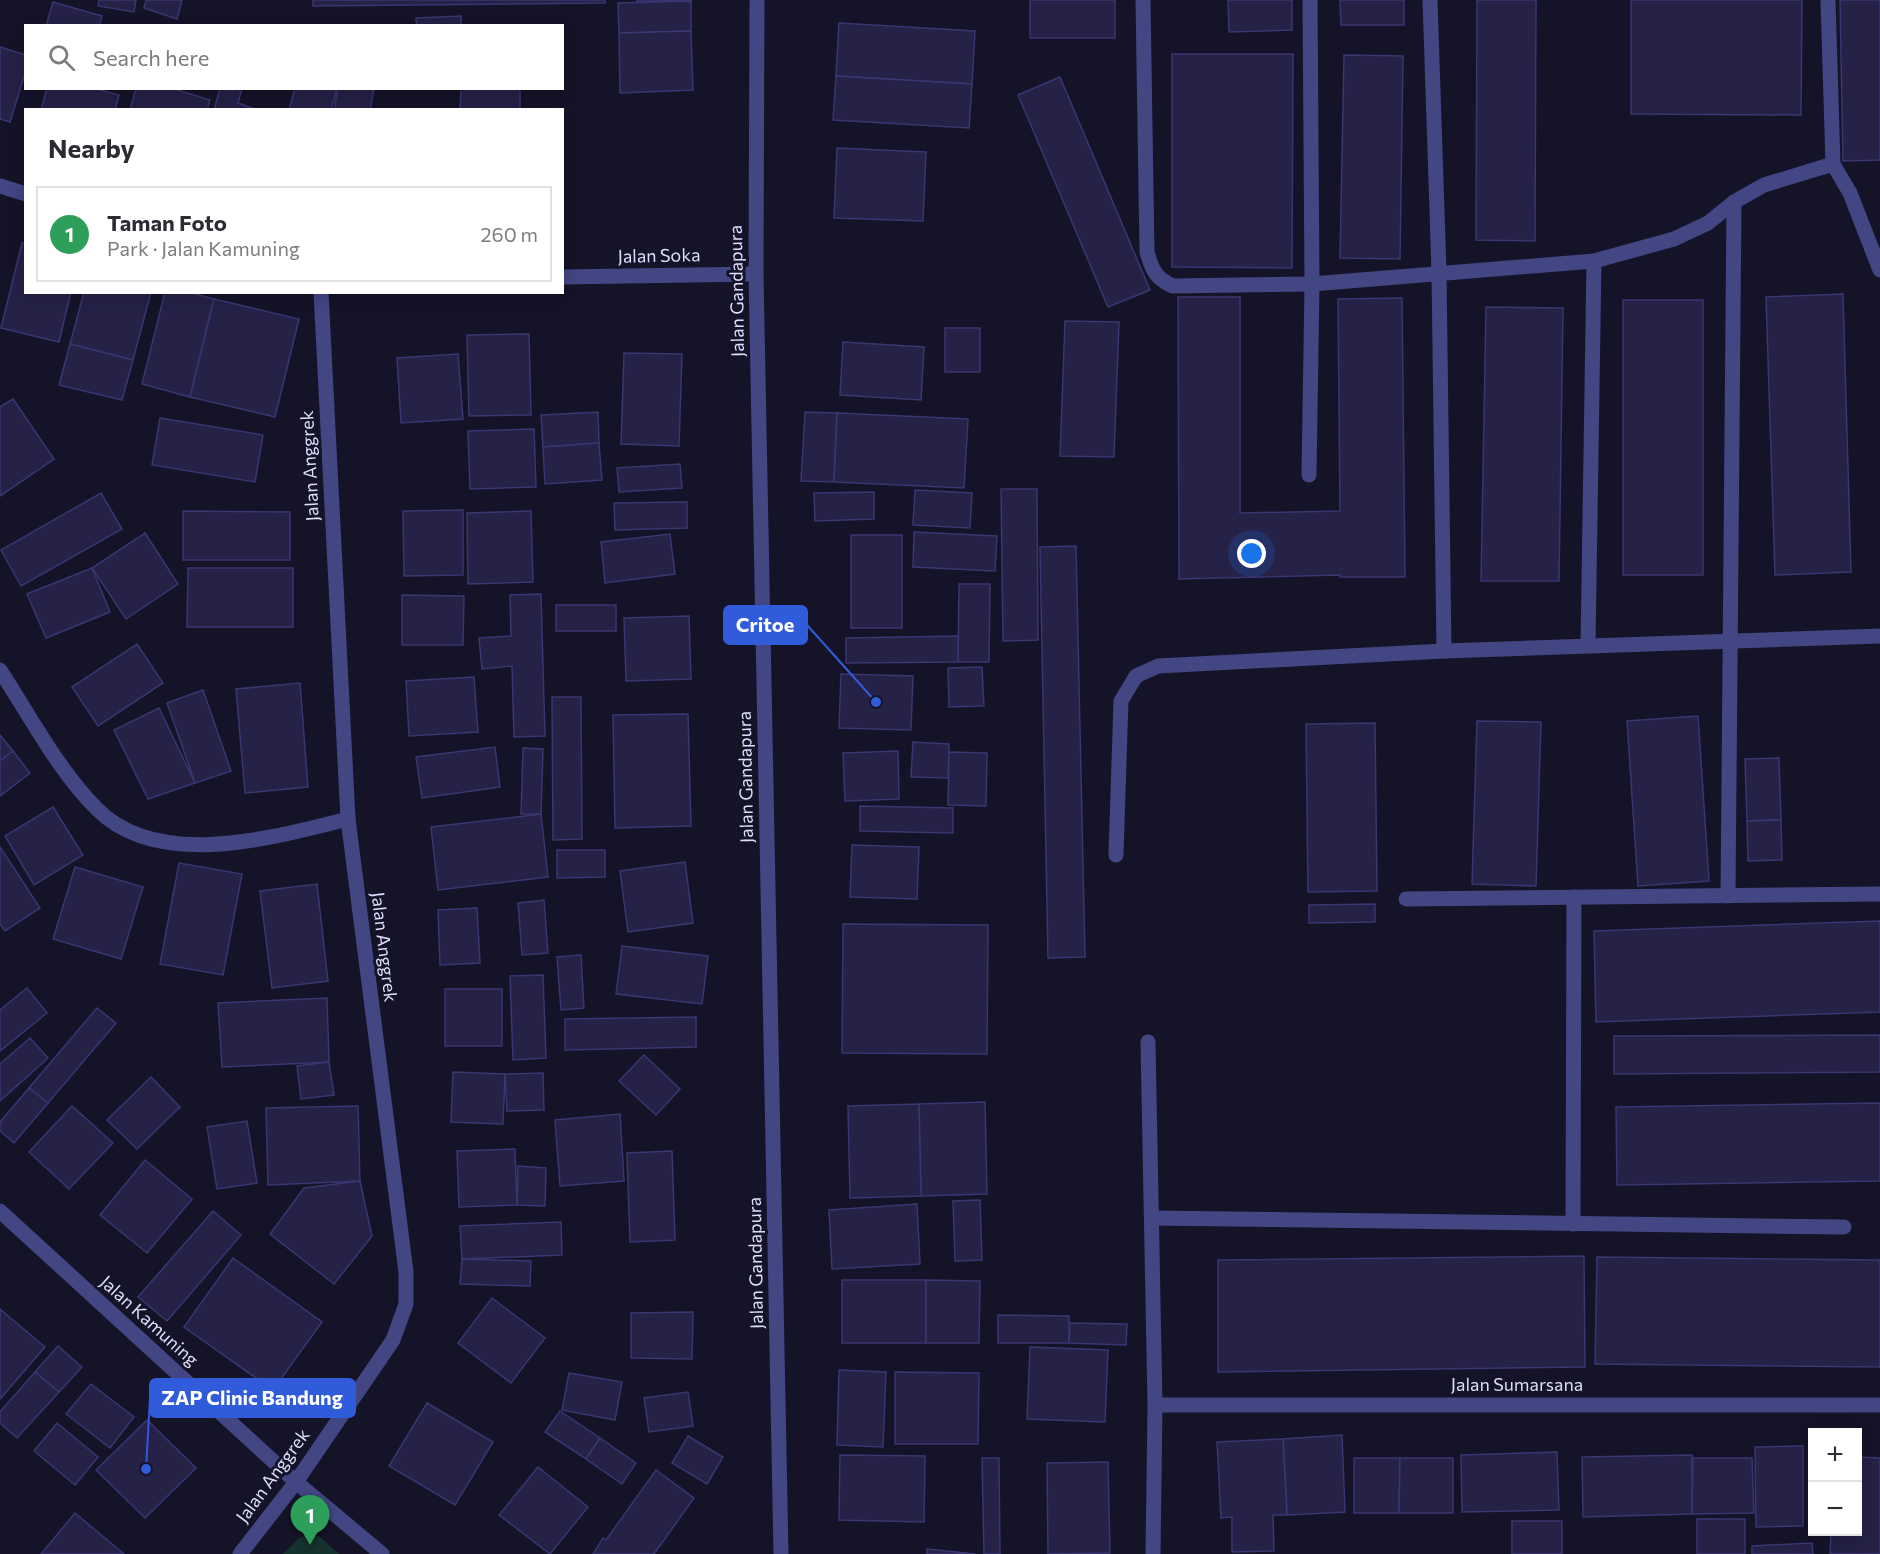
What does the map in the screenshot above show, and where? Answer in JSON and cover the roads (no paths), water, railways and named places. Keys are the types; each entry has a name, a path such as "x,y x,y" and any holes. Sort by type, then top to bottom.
{"street":[{"name":"Jalan Gandapura","path":"757,0 756,274 781,1554"},
{"path":"1143,0 1147,252 1152,270 1160,280 1173,286 1312,284 1594,261 1674,239 1708,224 1734,202 1764,185 1833,164"},
{"path":"1309,475 1312,284 1310,0"},
{"path":"1430,0 1439,272 1444,651"},
{"path":"1828,0 1833,164 1850,193 1880,270"},
{"path":"0,186 24,193"},
{"path":"1728,896 1734,202"},
{"path":"1588,646 1594,261"},
{"name":"Jalan Soka","path":"564,277 756,274"},
{"name":"Jalan Anggrek","path":"240,1554 296,1482 393,1340 406,1304 406,1272 348,819 321,294"},
{"path":"1116,855 1121,701 1136,676 1158,666 1444,651 1880,636"},
{"path":"0,670 59,760 98,810 128,830 160,842 236,843 285,835 348,819"},
{"path":"1406,899 1880,894"},
{"path":"1573,1224 1574,897"},
{"path":"1148,1042 1155,1405 1153,1554"},
{"name":"Jalan Kamuning","path":"0,1211 296,1482 382,1554"},
{"path":"1152,1218 1844,1227"},
{"name":"Jalan Sumarsana","path":"1155,1405 1880,1404"}],"place":[{"name":"Critoe","path":"876,702"},
{"name":"ZAP Clinic Bandung","path":"146,1469"},
{"name":"Taman Foto","path":"310,1545"}]}
